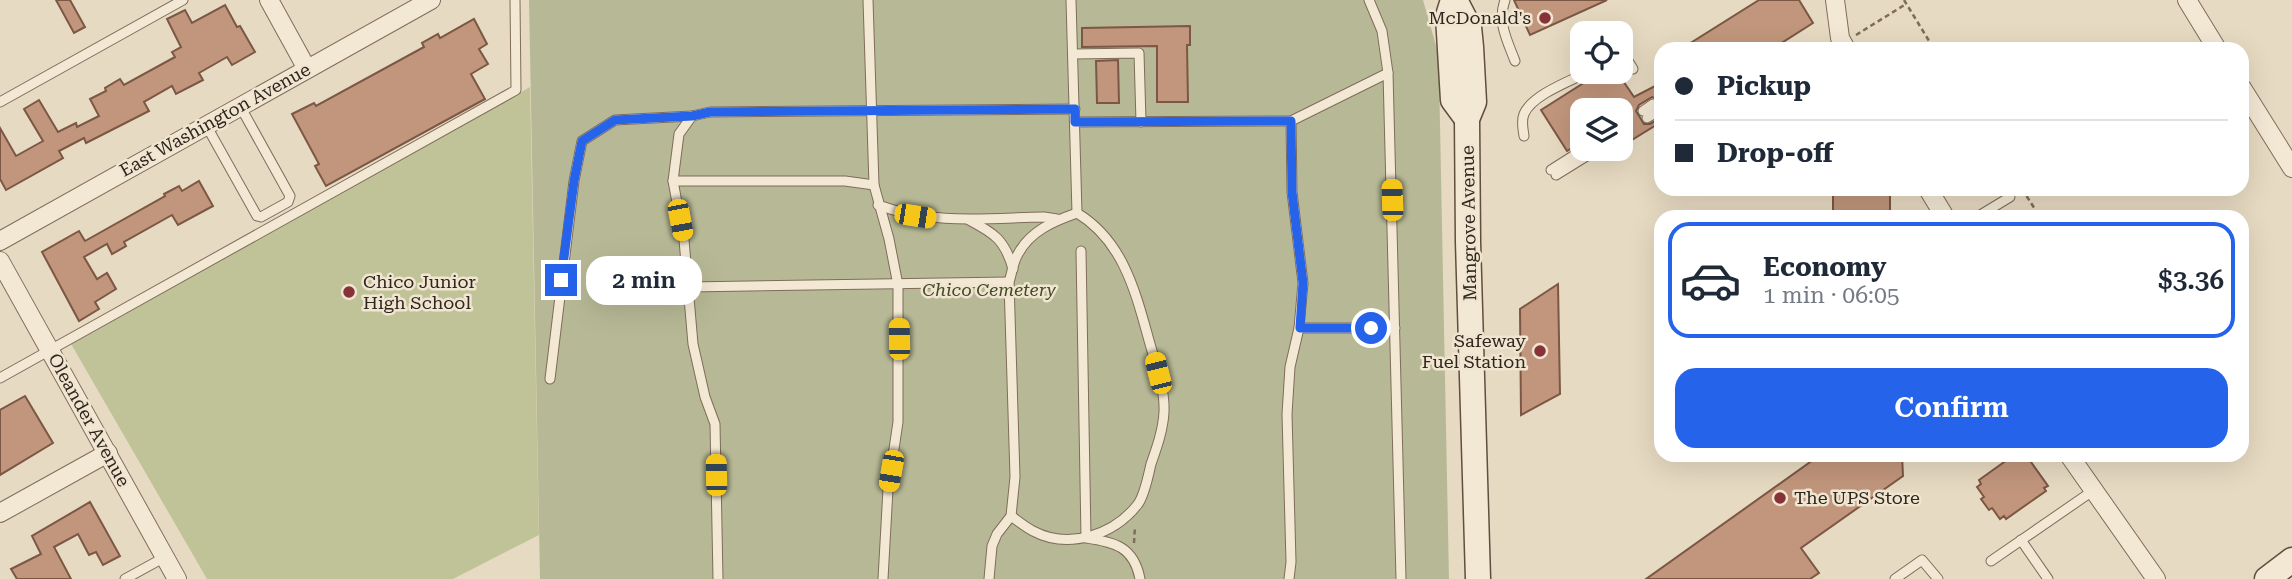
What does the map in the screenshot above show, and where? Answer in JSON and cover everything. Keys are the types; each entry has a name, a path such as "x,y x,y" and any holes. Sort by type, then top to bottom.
{"street":[{"path":"269,0 307,69"},
{"name":"East Washington Avenue","path":"0,241 431,0"},
{"name":"Mangrove Avenue","path":"1454,0 1448,16 1453,100 1467,119 1478,579"},
{"path":"1835,0 1840,38 1848,42"},
{"path":"2190,1 2213,42"},
{"path":"2249,99 2292,168"},
{"name":"Oleander Avenue","path":"0,261 177,579"},
{"path":"0,513 108,453"},
{"path":"2074,462 2156,579"},
{"path":"2267,579 2292,560"}],"lane":[{"path":"0,102 183,0"},
{"path":"0,378 516,90 515,0"},
{"path":"868,0 874,185 898,285 899,412 888,489 883,579"},
{"path":"1071,0 1077,213"},
{"path":"1368,0 1382,31 1388,73 1401,579"},
{"path":"1505,0 1501,11 1502,26 1514,61"},
{"path":"1073,54 1139,53 1141,122"},
{"path":"1075,122 1291,121 1388,73"},
{"path":"1524,136 1524,114 1533,102 1570,82"},
{"path":"206,125 257,216 261,217 288,202 290,196 240,106"},
{"path":"550,379 572,194 582,141 615,120 692,116 710,112 1075,109"},
{"path":"1645,115 1654,109"},
{"path":"692,116 679,134 673,181 684,240 693,344 705,397 715,424 718,579"},
{"path":"1289,579 1291,562 1287,414 1290,367 1300,328 1303,283 1292,192 1291,121"},
{"path":"1570,160 1554,173 1576,161"},
{"path":"673,181 845,181 874,185"},
{"path":"1989,210 2010,197"},
{"path":"878,205 901,214 930,218 1044,217 1059,220"},
{"path":"989,579 992,546 997,534 1011,516 1015,477 1009,282 1018,254 1030,238 1049,223 1077,213"},
{"path":"1011,516 1034,532 1055,538 1086,538 1108,530 1126,517 1139,502 1161,434 1164,411 1161,388 1135,289 1111,242 1093,222 1077,213"},
{"path":"967,219 1000,240 1008,252 1013,269"},
{"path":"1081,251 1086,538"},
{"path":"689,287 1009,282"},
{"path":"1300,328 1395,328"},
{"path":"1991,561 2094,490"},
{"path":"1086,538 1111,541 1132,557 1139,574"},
{"path":"2021,540 2048,579"},
{"path":"125,579 165,557"},
{"path":"1895,579 1922,560 1938,579"}],"path":[{"path":"1851,42 1905,2 1930,42"},
{"path":"1139,502 1134,537 1139,574"}],"green space":[{"name":"Chico Cemetery","path":"529,0 1423,0 1437,49 1439,73 1449,579 540,579"},
{"name":"Chico Junior High School","path":"530,87 539,535 453,579 207,579 71,344"}],"building":[{"path":"56,0 70,0 85,27 74,33"},
{"name":"McDonald's","path":"1514,0 1607,0 1530,35"},
{"path":"1759,0 1799,0 1813,23 1783,42 1692,42"},
{"path":"225,5 255,52 232,65 227,57 199,73 203,80 176,94 172,86 144,102 149,111 86,143 84,138 59,151 63,158 6,190 0,179 0,128 16,156 43,141 24,109 39,100 58,132 76,123 77,127 99,116 90,99 106,91 105,88 120,79 124,85 175,57 172,52 181,47 167,19 185,10 192,23"},
{"path":"474,19 487,44 479,49 488,64 471,74 485,99 326,186 315,166 319,164 292,114 314,103 316,106 424,47 422,43 438,34 440,38"},
{"path":"1190,26 1190,45 1187,45 1188,102 1157,102 1157,46 1082,47 1082,28"},
{"path":"1118,60 1119,103 1097,103 1096,61"},
{"path":"1582,84 1625,84 1634,97 1654,87 1654,98 1639,105 1636,111 1644,124 1654,122 1654,126 1633,139 1633,98 1570,98 1570,149 1567,151 1541,110"},
{"path":"199,181 213,206 178,225 172,215 124,242 126,246 112,254 107,244 84,257 97,279 107,273 116,289 95,302 99,309 79,321 42,252 79,231 85,241 179,186 182,191"},
{"path":"1833,196 1890,196 1890,210 1833,210"},
{"name":"Safeway Fuel Station","path":"1558,284 1560,394 1521,415 1520,309"},
{"path":"25,396 53,443 0,475 0,410"},
{"path":"1810,462 1902,462 1903,476 1801,548 1819,573 1810,579 1646,579"},
{"path":"2004,462 2031,462 2048,486 2044,488 2046,491 2006,519 2004,516 2000,519 1981,499 1984,497 1977,487 1981,484 1979,480"},
{"path":"90,502 120,556 103,565 96,552 89,555 78,534 54,547 71,579 17,579 11,569 41,554 32,536"}],"place":[{"name":"McDonald's","path":"1545,18"},
{"name":"Chico Junior High School","path":"349,292"},
{"name":"Safeway Fuel Station","path":"1540,351"},
{"name":"The UPS Store","path":"1780,498"}],"route":[{"path":"561,280 582,141 615,120 692,116 710,112 1075,109 1075,122 1291,121 1292,192 1303,283 1300,328 1371,328"}]}
